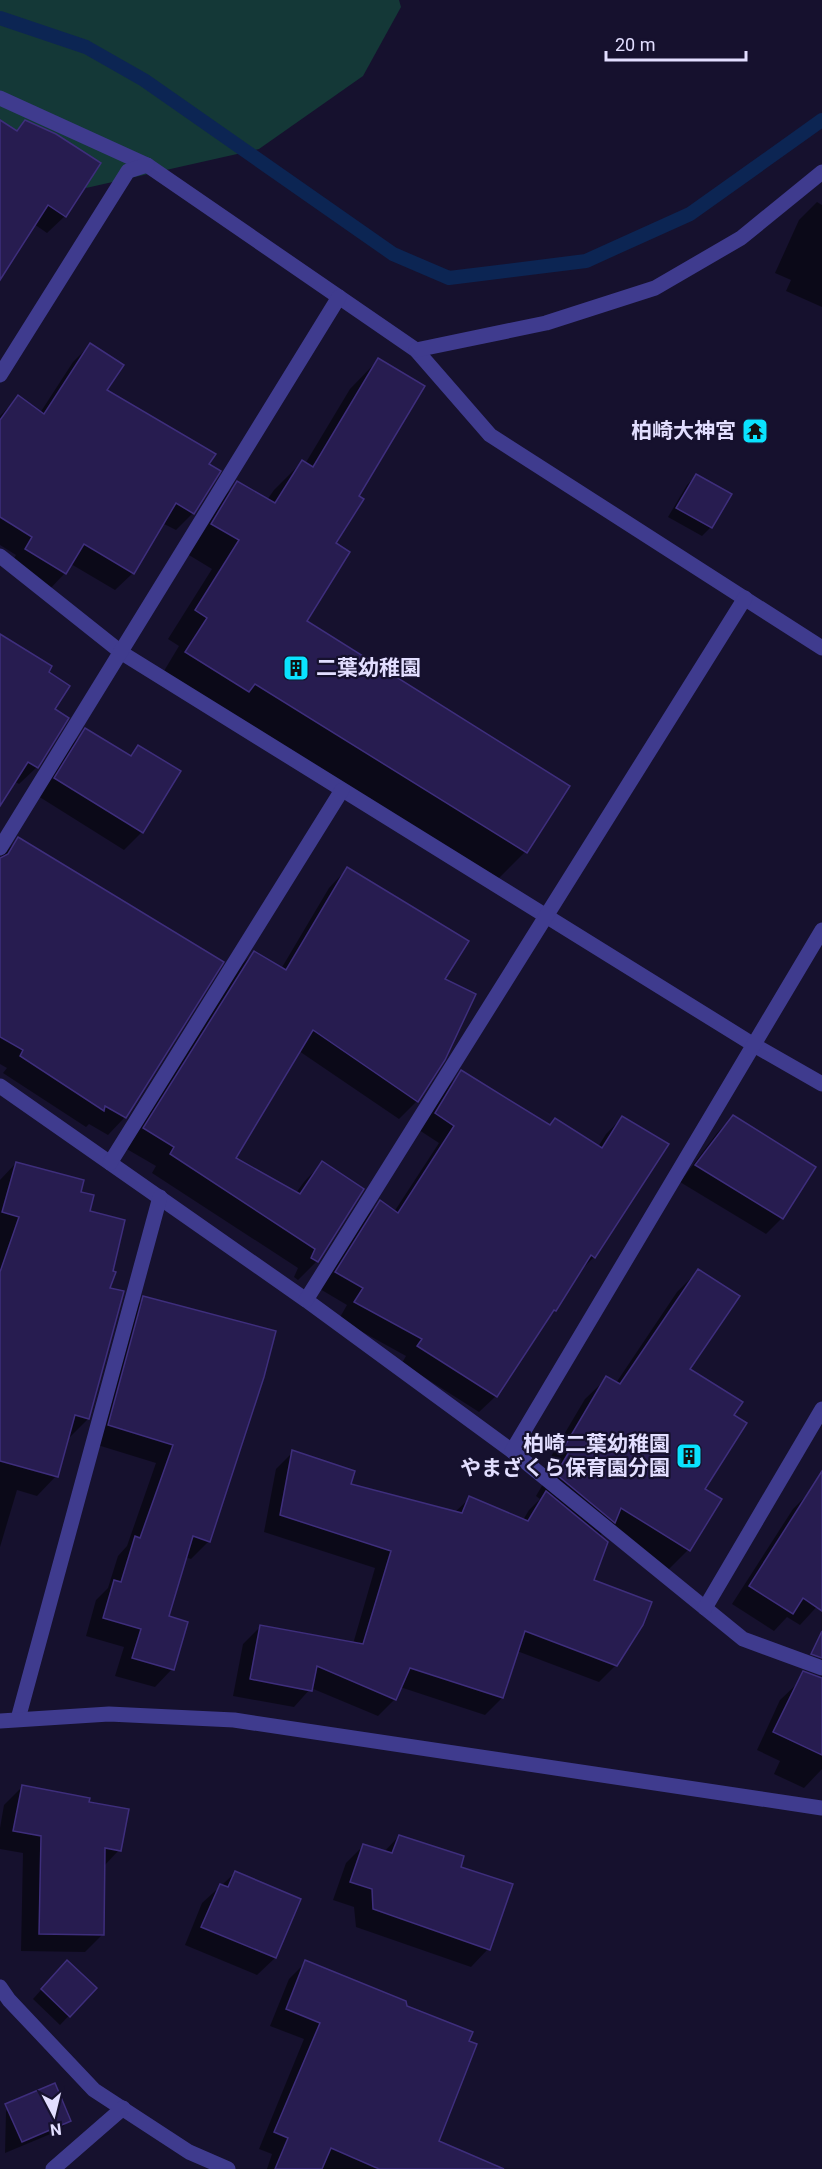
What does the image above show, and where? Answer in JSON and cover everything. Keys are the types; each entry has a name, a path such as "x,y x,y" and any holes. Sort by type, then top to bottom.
{"street":[{"path":"0,98 147,165 416,350 490,435 822,648"},
{"path":"0,375 128,171 147,165"},
{"path":"416,350 546,323 655,288 741,238 822,172"},
{"path":"0,848 339,297"},
{"path":"0,556 122,653 754,1045 822,1084"},
{"path":"306,1300 745,598"},
{"path":"110,1163 342,790"},
{"path":"512,1451 822,930"},
{"path":"0,1086 306,1300 512,1451 743,1639 822,1668"},
{"path":"18,1719 160,1197"},
{"path":"705,1608 822,1409"},
{"path":"0,1721 109,1714 234,1720 822,1808"},
{"path":"0,1987 9,2000 94,2090 189,2152 228,2169"},
{"path":"53,2169 123,2108"}],"green space":[{"path":"0,0 399,0 401,7 363,76 259,149 86,188 0,193"}],"building":[{"path":"0,120 17,131 25,120 56,134 101,163 66,217 48,205 0,280"},
{"path":"90,343 124,365 107,390 216,454 209,464 221,471 194,514 176,503 134,574 84,544 66,574 25,549 32,537 0,517 0,420 18,395 44,414"},
{"name":"二葉幼稚園","path":"378,358 425,386 359,496 364,499 336,543 350,552 307,621 570,786 527,853 255,684 249,692 185,652 207,618 195,610 239,540 211,524 237,481 275,503 302,460 313,467"},
{"path":"696,474 732,494 712,528 676,508"},
{"path":"0,634 52,666 49,672 70,686 55,709 69,718 38,768 28,762 0,806"},
{"path":"85,728 131,756 138,745 181,771 143,833 54,778"},
{"path":"18,837 224,962 126,1118 105,1106 104,1111 20,1056 23,1050 0,1037 0,858 8,854"},
{"path":"347,867 469,941 445,979 476,994 445,1060 418,1102 313,1030 236,1158 300,1194 322,1161 364,1189 318,1262 311,1258 315,1249 170,1154 174,1147 143,1128 254,951 286,970"},
{"path":"461,1070 550,1125 555,1118 602,1148 622,1116 669,1144 595,1258 591,1255 497,1397 417,1346 422,1339 354,1302 363,1288 335,1272 380,1200 398,1213 454,1126 435,1113"},
{"path":"733,1115 816,1167 783,1219 695,1165"},
{"path":"16,1162 84,1180 81,1192 94,1195 90,1211 125,1220 113,1271 116,1272 110,1288 124,1291 89,1419 75,1415 58,1477 0,1461 0,1272 19,1217 2,1212"},
{"path":"698,1269 740,1296 690,1369 743,1402 734,1415 747,1423 705,1489 722,1499 690,1551 621,1508 615,1523 556,1474 569,1452 563,1449 606,1376 620,1384"},
{"path":"143,1296 276,1331 264,1377 210,1542 193,1536 169,1616 188,1622 174,1670 132,1658 141,1629 103,1618 114,1580 121,1582 135,1536 140,1538 173,1445 108,1425"},
{"path":"292,1450 355,1471 351,1484 462,1513 469,1496 528,1521 546,1491 608,1542 594,1580 652,1602 643,1625 617,1666 525,1631 503,1698 410,1668 396,1700 317,1666 312,1691 250,1679 260,1625 363,1644 391,1551 280,1515"},
{"path":"822,1471 822,1611 803,1598 793,1614 749,1586"},
{"path":"822,1631 822,1658 811,1654"},
{"path":"803,1671 822,1678 822,1755 773,1732"},
{"path":"22,1785 90,1798 89,1802 129,1809 121,1851 105,1848 104,1935 39,1934 41,1836 13,1831"},
{"path":"399,1835 464,1856 461,1867 513,1884 490,1950 373,1909 372,1889 350,1882 363,1844 392,1853"},
{"path":"235,1871 301,1899 276,1958 201,1927 220,1884 228,1887"},
{"path":"67,1960 97,1988 70,2017 41,1989"},
{"path":"305,1960 406,2001 407,2006 473,2032 469,2041 477,2044 439,2141 504,2169 379,2169 331,2148 322,2169 275,2169 288,2138 274,2132 320,2023 286,2009"},
{"path":"55,2083 71,2121 22,2142 5,2104"}],"waterway":[{"path":"0,18 86,47 144,80 393,254 449,278 586,261 690,214 822,120"}],"place":[{"name":"柏崎大神宮","path":"755,431"},
{"name":"二葉幼稚園","path":"296,668"},
{"name":"柏崎二葉幼稚園 やまざくら保育園分園","path":"689,1456"}]}
